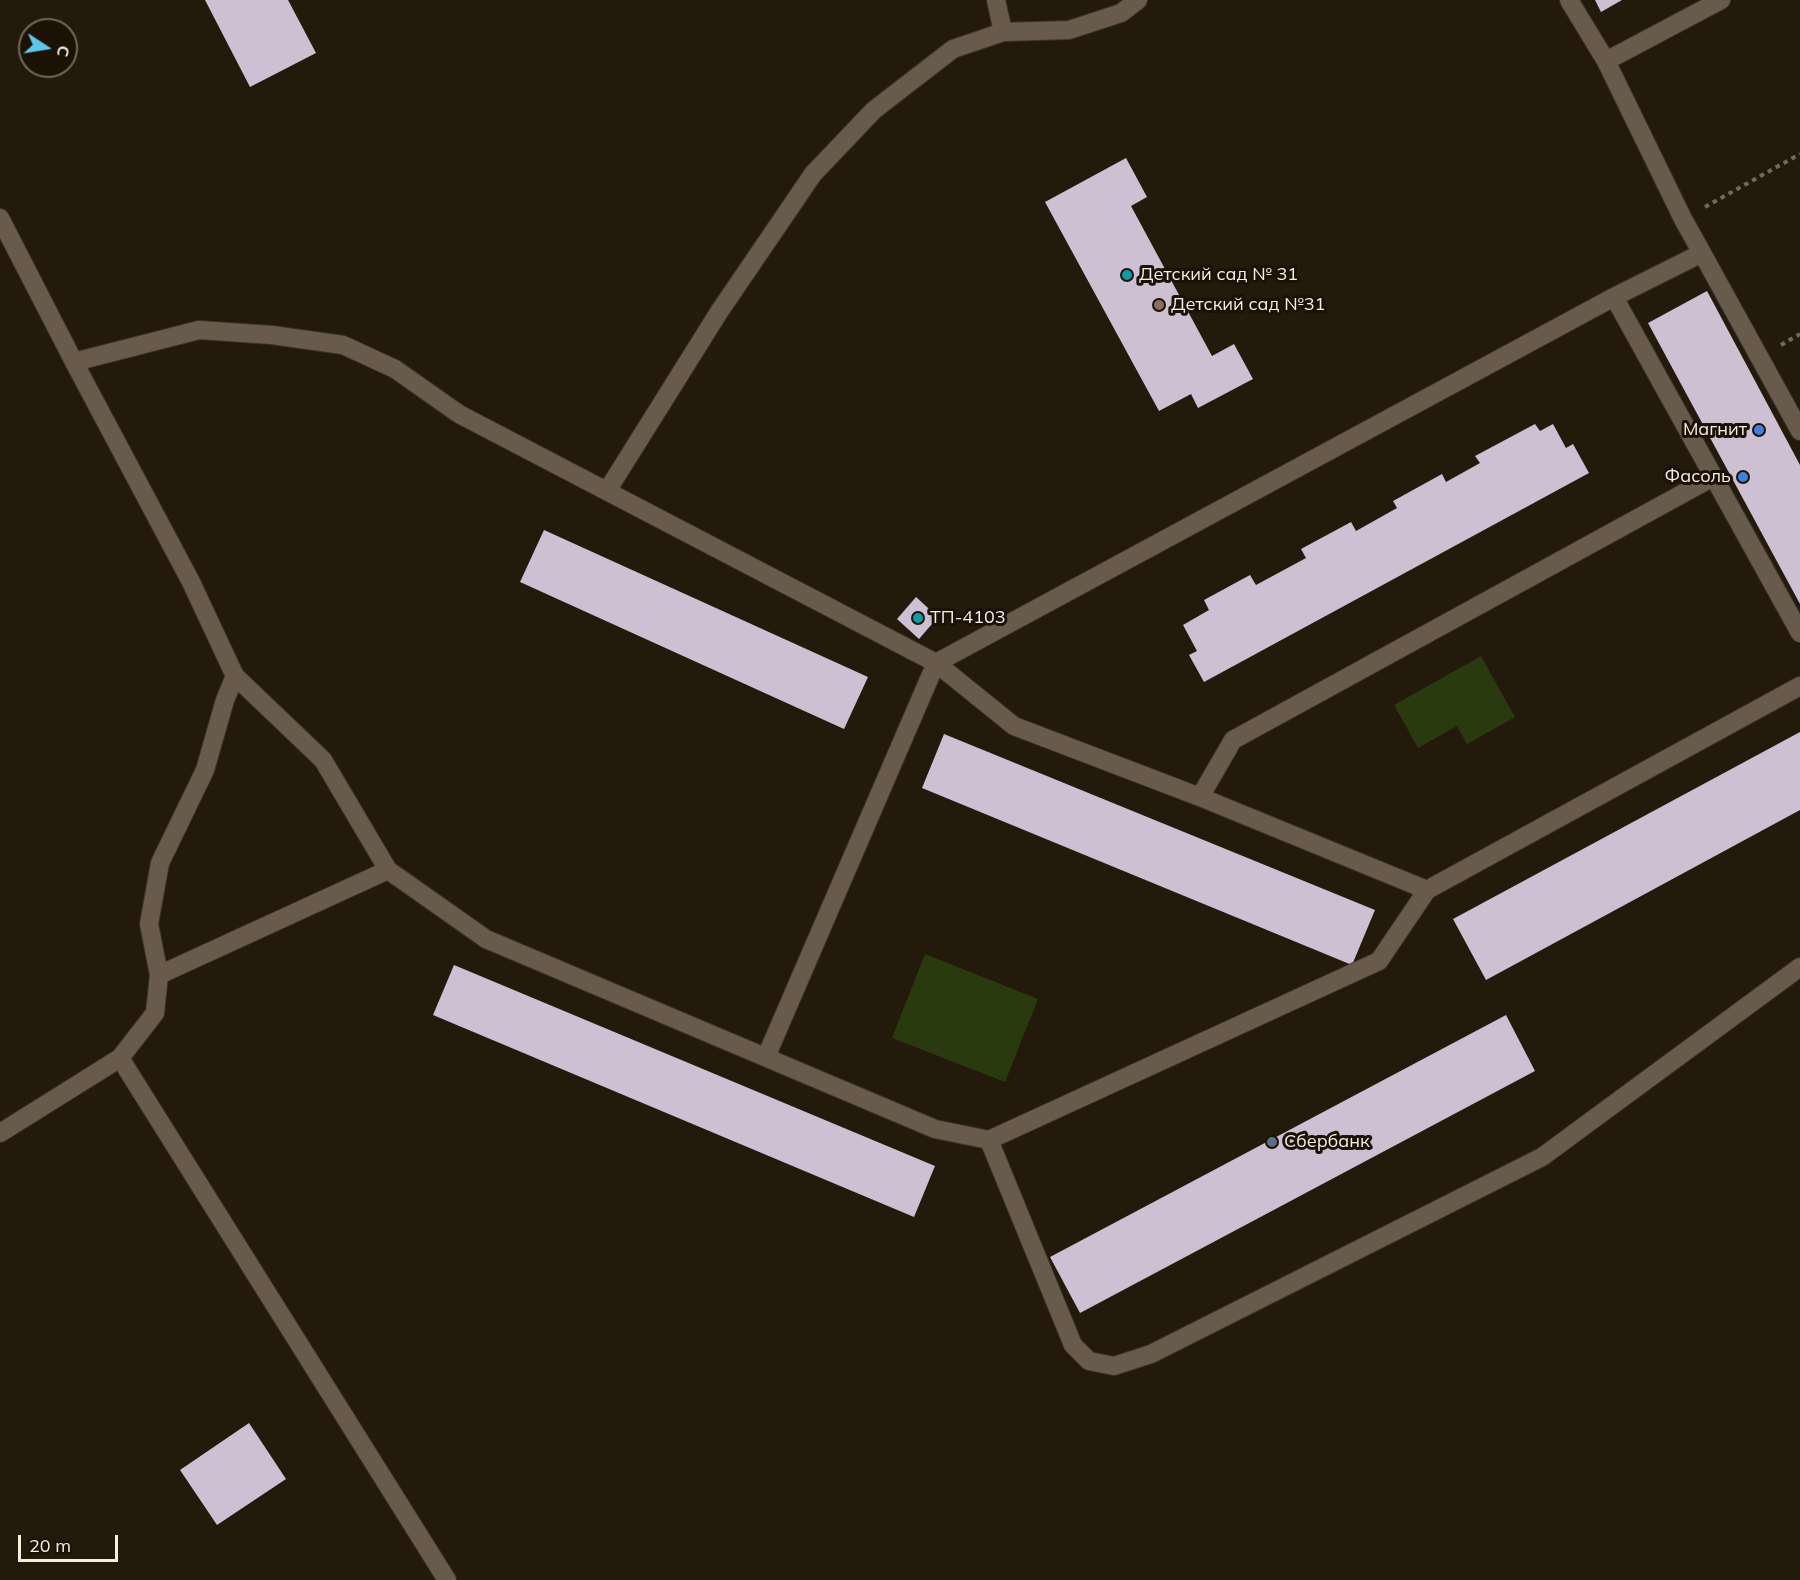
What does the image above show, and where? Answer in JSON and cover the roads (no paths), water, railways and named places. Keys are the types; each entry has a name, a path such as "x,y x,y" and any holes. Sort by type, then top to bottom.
{"street":[{"path":"996,0 1003,32"},
{"path":"607,491 719,312 813,174 874,110 953,49 1003,32 1069,30 1120,13 1138,0"},
{"path":"1569,0 1606,61 1683,219 1800,431"},
{"path":"1606,61 1721,0"},
{"path":"0,218 191,582 235,676 323,760 388,870 486,939 935,1129 989,1140 1379,960 1427,890 1800,686"},
{"path":"766,1057 936,663 1614,297 1702,253"},
{"path":"1614,297 1800,633"},
{"path":"74,362 199,330 272,335 344,345 396,369 459,414 936,663 1014,726 1200,797 1427,890"},
{"path":"1200,797 1233,740 1713,477"},
{"path":"0,1133 120,1058 155,1013 159,975 149,924 160,863 205,770 225,700 235,676"},
{"path":"159,975 388,870"},
{"path":"989,1140 1073,1345 1089,1361 1114,1366 1151,1354 1542,1156 1800,967"},
{"path":"120,1058 447,1580"}],"place":[{"name":"Детский сад № 31","path":"1127,275"},
{"name":"Детский сад №31","path":"1159,305"},
{"name":"Магнит","path":"1759,430"},
{"name":"Фасоль","path":"1743,477"},
{"name":"ТП-4103","path":"918,618"},
{"name":"Сбербанк","path":"1272,1142"}]}
